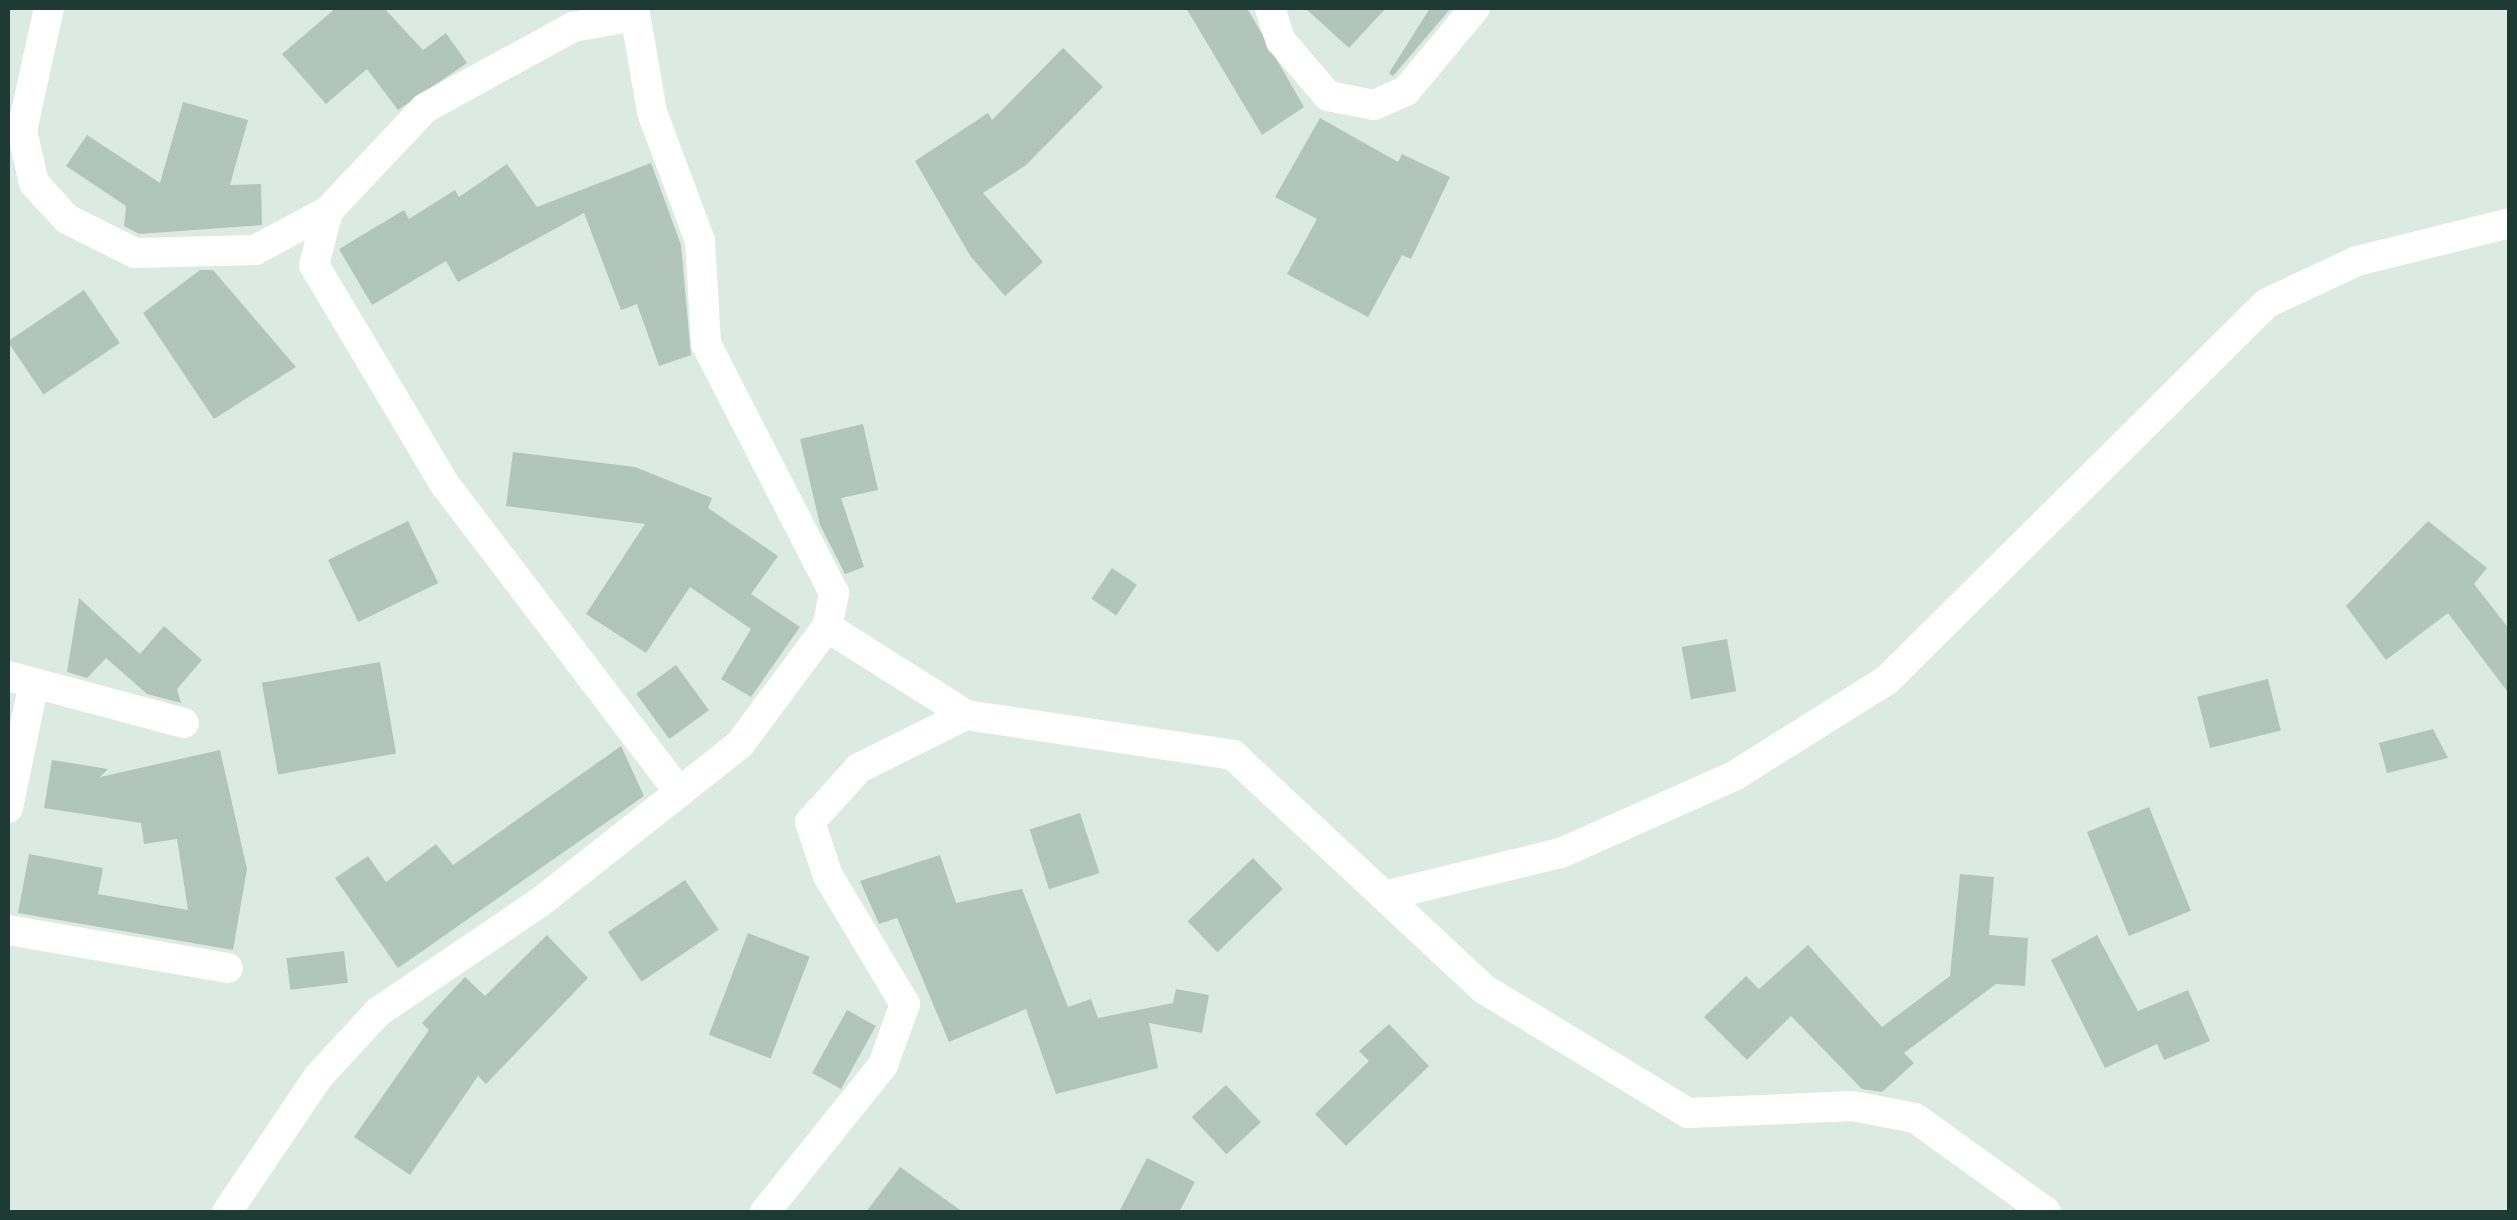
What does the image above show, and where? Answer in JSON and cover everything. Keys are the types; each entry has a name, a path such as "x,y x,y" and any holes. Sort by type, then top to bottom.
{"street":[{"path":"49,8 22,131 34,183 66,219 135,253 256,250 328,211 425,108 573,27 634,12 652,112 700,241 706,344 834,593 827,627 740,744 538,904 378,1012 318,1077 227,1212"},
{"path":"1270,8 1281,41 1328,96 1374,106 1406,91 1475,8"},
{"path":"328,211 314,265 446,486 678,792"},
{"path":"1384,896 1561,852 1734,776 1887,680 2267,304 2358,261 2510,223"},
{"path":"827,627 966,714 1234,756 1484,989 1688,1113 1854,1106 1914,1118 2046,1212"},
{"path":"8,808 21,680 184,722"},
{"path":"765,1212 883,1066 906,1004 828,876 810,822 859,768 966,714"},
{"path":"8,930 228,968"}],"building":[{"path":"336,8 384,8 423,50 446,33 467,63 398,110 367,69 326,104 282,54"},
{"path":"1186,8 1247,8 1304,107 1262,135"},
{"path":"1305,8 1386,8 1349,48"},
{"path":"1430,8 1451,8 1393,76 1389,73"},
{"path":"1063,48 1103,87 1026,165 983,193 1043,262 1005,296 971,257 915,161 988,113 992,120"},
{"path":"183,102 248,120 230,185 261,184 262,225 139,234 124,226 126,206 66,166 87,135 160,183"},
{"path":"1320,118 1398,162 1402,154 1450,177 1411,259 1402,255 1368,317 1287,274 1317,219 1275,197"},
{"path":"651,163 681,245 691,355 659,366 637,304 621,310 584,213 458,282 446,261 372,305 339,249 404,210 409,219 455,190 459,197 507,164 537,207"},
{"path":"200,270 213,270 296,367 214,419 143,313"},
{"path":"84,290 120,343 44,395 8,341"},
{"path":"863,424 878,490 841,498 864,567 845,574 820,525 800,439"},
{"path":"513,452 635,467 712,498 708,508 778,556 751,594 800,627 751,697 721,679 751,629 690,587 646,653 586,614 645,524 506,506"},
{"path":"408,521 438,583 358,622 328,560"},
{"path":"2428,521 2487,568 2474,584 2510,630 2510,695 2448,613 2386,660 2346,606"},
{"path":"1112,568 1137,585 1116,615 1091,599"},
{"path":"79,598 140,654 164,626 202,660 177,689 181,703 147,694 106,658 87,678 67,672"},
{"path":"1727,639 1736,691 1691,699 1682,647"},
{"path":"380,662 396,754 278,774 262,683"},
{"path":"676,665 709,710 669,739 636,694"},
{"path":"2268,679 2281,730 2210,748 2197,697"},
{"path":"2433,729 2448,758 2387,773 2379,743"},
{"path":"621,746 644,796 398,968 335,878 368,856 386,882 436,844 453,865"},
{"path":"220,750 247,869 233,950 18,913 29,854 103,868 98,894 188,910 177,839 144,844 141,823 44,808 52,760 108,769 100,777"},
{"path":"2149,807 2191,911 2129,936 2087,832"},
{"path":"1080,813 1099,873 1049,889 1030,829"},
{"path":"940,855 956,903 1022,889 1068,1007 1091,999 1098,1018 1173,1003 1176,989 1209,995 1202,1033 1149,1023 1158,1068 1056,1094 1026,1009 949,1042 897,918 879,924 860,881"},
{"path":"1253,858 1283,889 1217,952 1188,921"},
{"path":"1960,874 1994,877 1989,935 2028,938 2025,986 1996,984 1904,1053 1914,1063 1882,1092 1862,1089 1791,1016 1747,1060 1704,1017 1746,976 1759,989 1808,945 1882,1027 1950,976"},
{"path":"685,880 719,930 641,982 608,932"},
{"path":"748,933 810,957 771,1058 709,1035"},
{"path":"547,935 588,978 486,1084 478,1076 410,1175 354,1137 429,1030 422,1023 465,977 485,996"},
{"path":"2097,935 2138,1011 2188,990 2210,1041 2164,1060 2157,1044 2105,1068 2051,960"},
{"path":"344,951 348,983 290,990 286,958"},
{"path":"847,1010 876,1026 841,1089 812,1073"},
{"path":"1389,1024 1429,1066 1346,1146 1315,1114 1369,1061 1359,1051"},
{"path":"1226,1085 1261,1122 1226,1154 1192,1117"},
{"path":"1147,1158 1195,1182 1179,1212 1119,1212"},
{"path":"900,1167 963,1212 866,1212"}]}
